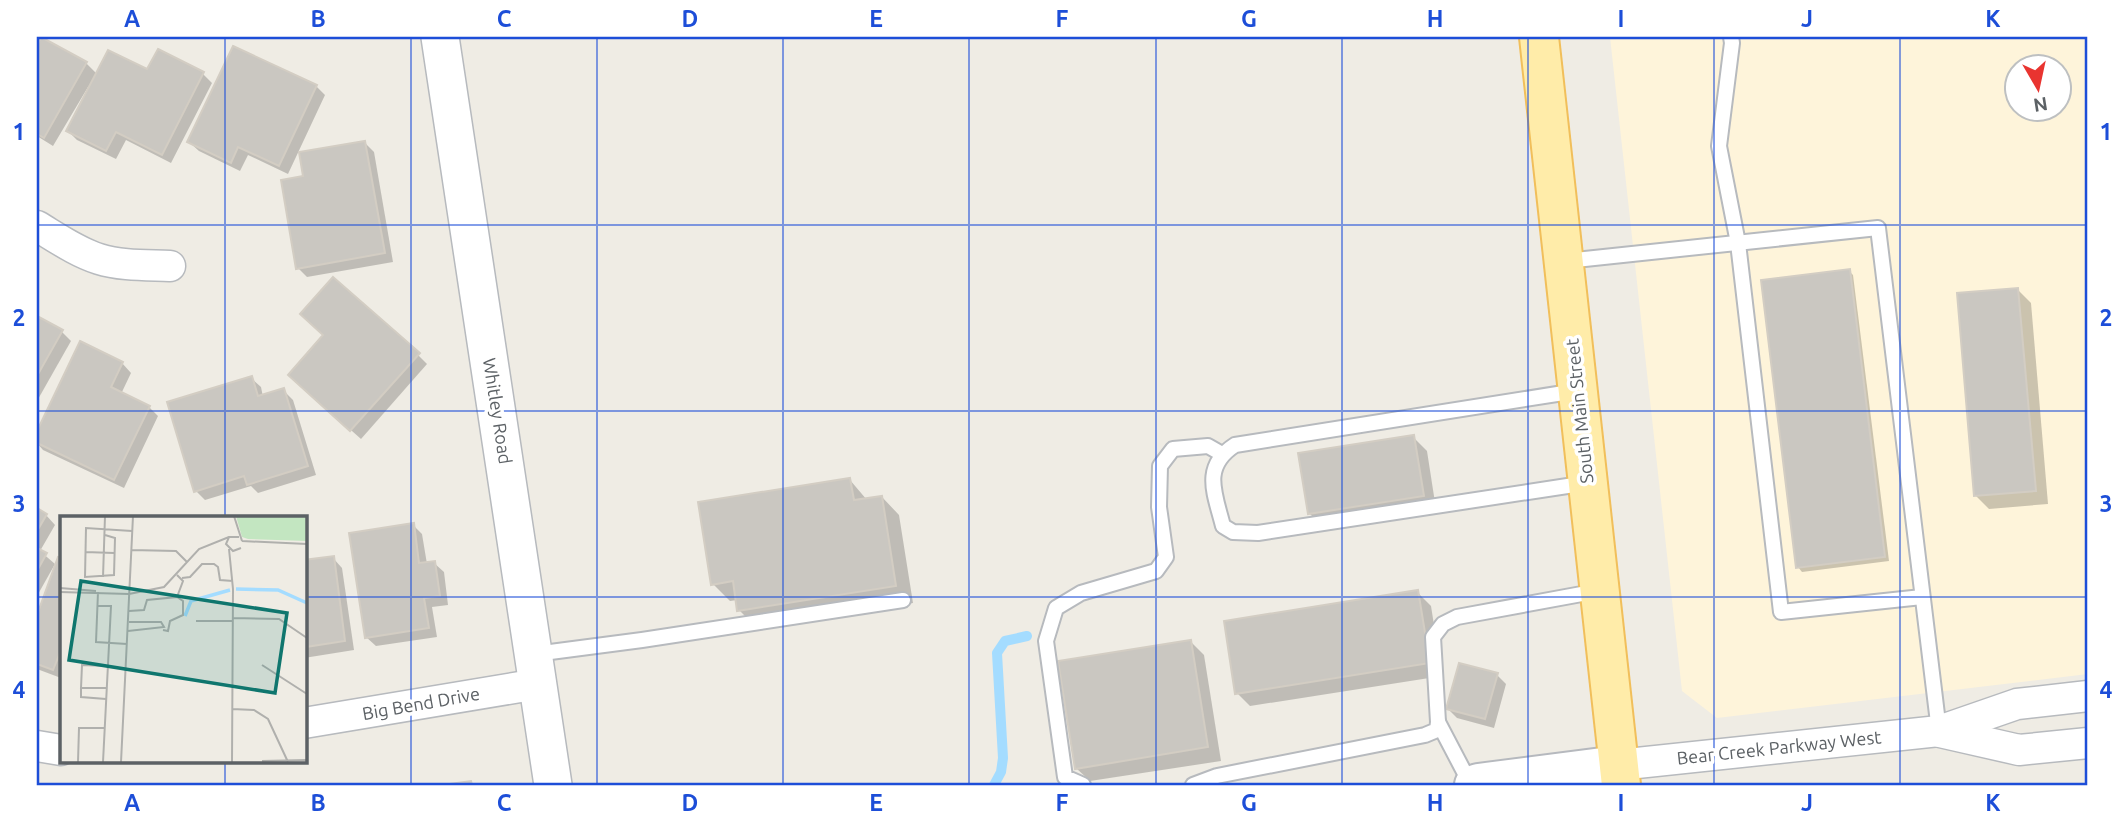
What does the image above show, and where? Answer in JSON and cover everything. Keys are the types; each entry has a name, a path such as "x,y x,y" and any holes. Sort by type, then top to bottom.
{"main road":[{"name":"South Main Street","path":"1539,37 1620,775"},
{"path":"1472,785 1620,775"}],"street":[{"name":"Whitley Road","path":"440,37 553,785"},
{"path":"37,226 84,254 102,260 123,264 170,266"},
{"name":"Big Bend Drive","path":"306,723 536,669"},
{"name":"Bear Creek Parkway West","path":"1620,775 1940,732 2017,704 2088,696"},
{"name":"Bear Creek Parkway West","path":"1940,732 2020,750 2088,743"},
{"path":"37,746 60,750"}],"lane":[{"path":"1731,37 1719,146 1738,243 1781,612 1922,597"},
{"path":"1563,261 1878,228 1940,732"},
{"path":"1578,391 1235,445 1222,454 1214,470 1213,485 1223,526 1233,533 1258,533 1587,483"},
{"path":"1083,785 1065,777 1046,641 1056,608 1081,593 1156,571 1166,557 1159,507 1160,466 1173,449 1208,446 1222,454"},
{"path":"1194,785 1425,735 1437,730 1433,637 1443,624 1457,617 1599,591"},
{"path":"536,669 642,640 903,600"},
{"path":"1438,722 1472,785"}],"shaded area":[{"path":"1610,37 2088,37 2088,674 1717,718 1682,691"}],"building":[{"path":"41,37 87,62 44,138 37,134 37,45"},
{"path":"233,46 317,85 279,166 238,147 231,163 187,142"},
{"path":"158,49 204,72 162,155 116,132 106,151 66,131 108,50 147,69"},
{"path":"365,141 385,253 296,269 281,180 303,176 299,152"},
{"path":"1850,269 1885,557 1796,568 1761,280"},
{"path":"333,277 420,353 350,431 288,375 323,335 300,314"},
{"path":"2018,288 2036,491 1974,496 1957,293"},
{"path":"37,316 63,330 37,376"},
{"path":"80,341 123,362 111,387 150,406 114,480 37,443 37,431"},
{"path":"252,376 258,396 284,388 308,466 247,485 244,476 194,492 167,402"},
{"path":"1414,435 1424,496 1308,514 1298,453"},
{"path":"850,478 854,500 882,496 896,586 737,611 733,581 711,585 698,502"},
{"path":"37,508 47,514 37,531"},
{"path":"414,523 419,563 435,561 440,596 424,598 429,628 365,638 349,533"},
{"path":"37,548 47,553 37,571"},
{"path":"334,556 345,641 306,647 306,560"},
{"path":"58,557 60,558 60,652 53,670 37,664 37,615"},
{"path":"1418,590 1430,663 1235,694 1224,621"},
{"path":"1191,640 1208,747 1075,769 1058,661"},
{"path":"1459,663 1498,673 1485,719 1446,709"},
{"path":"471,781 472,785 442,785"}],"waterway":[{"path":"994,785 1001,772 1003,758 997,653 1005,641 1027,636"}]}
